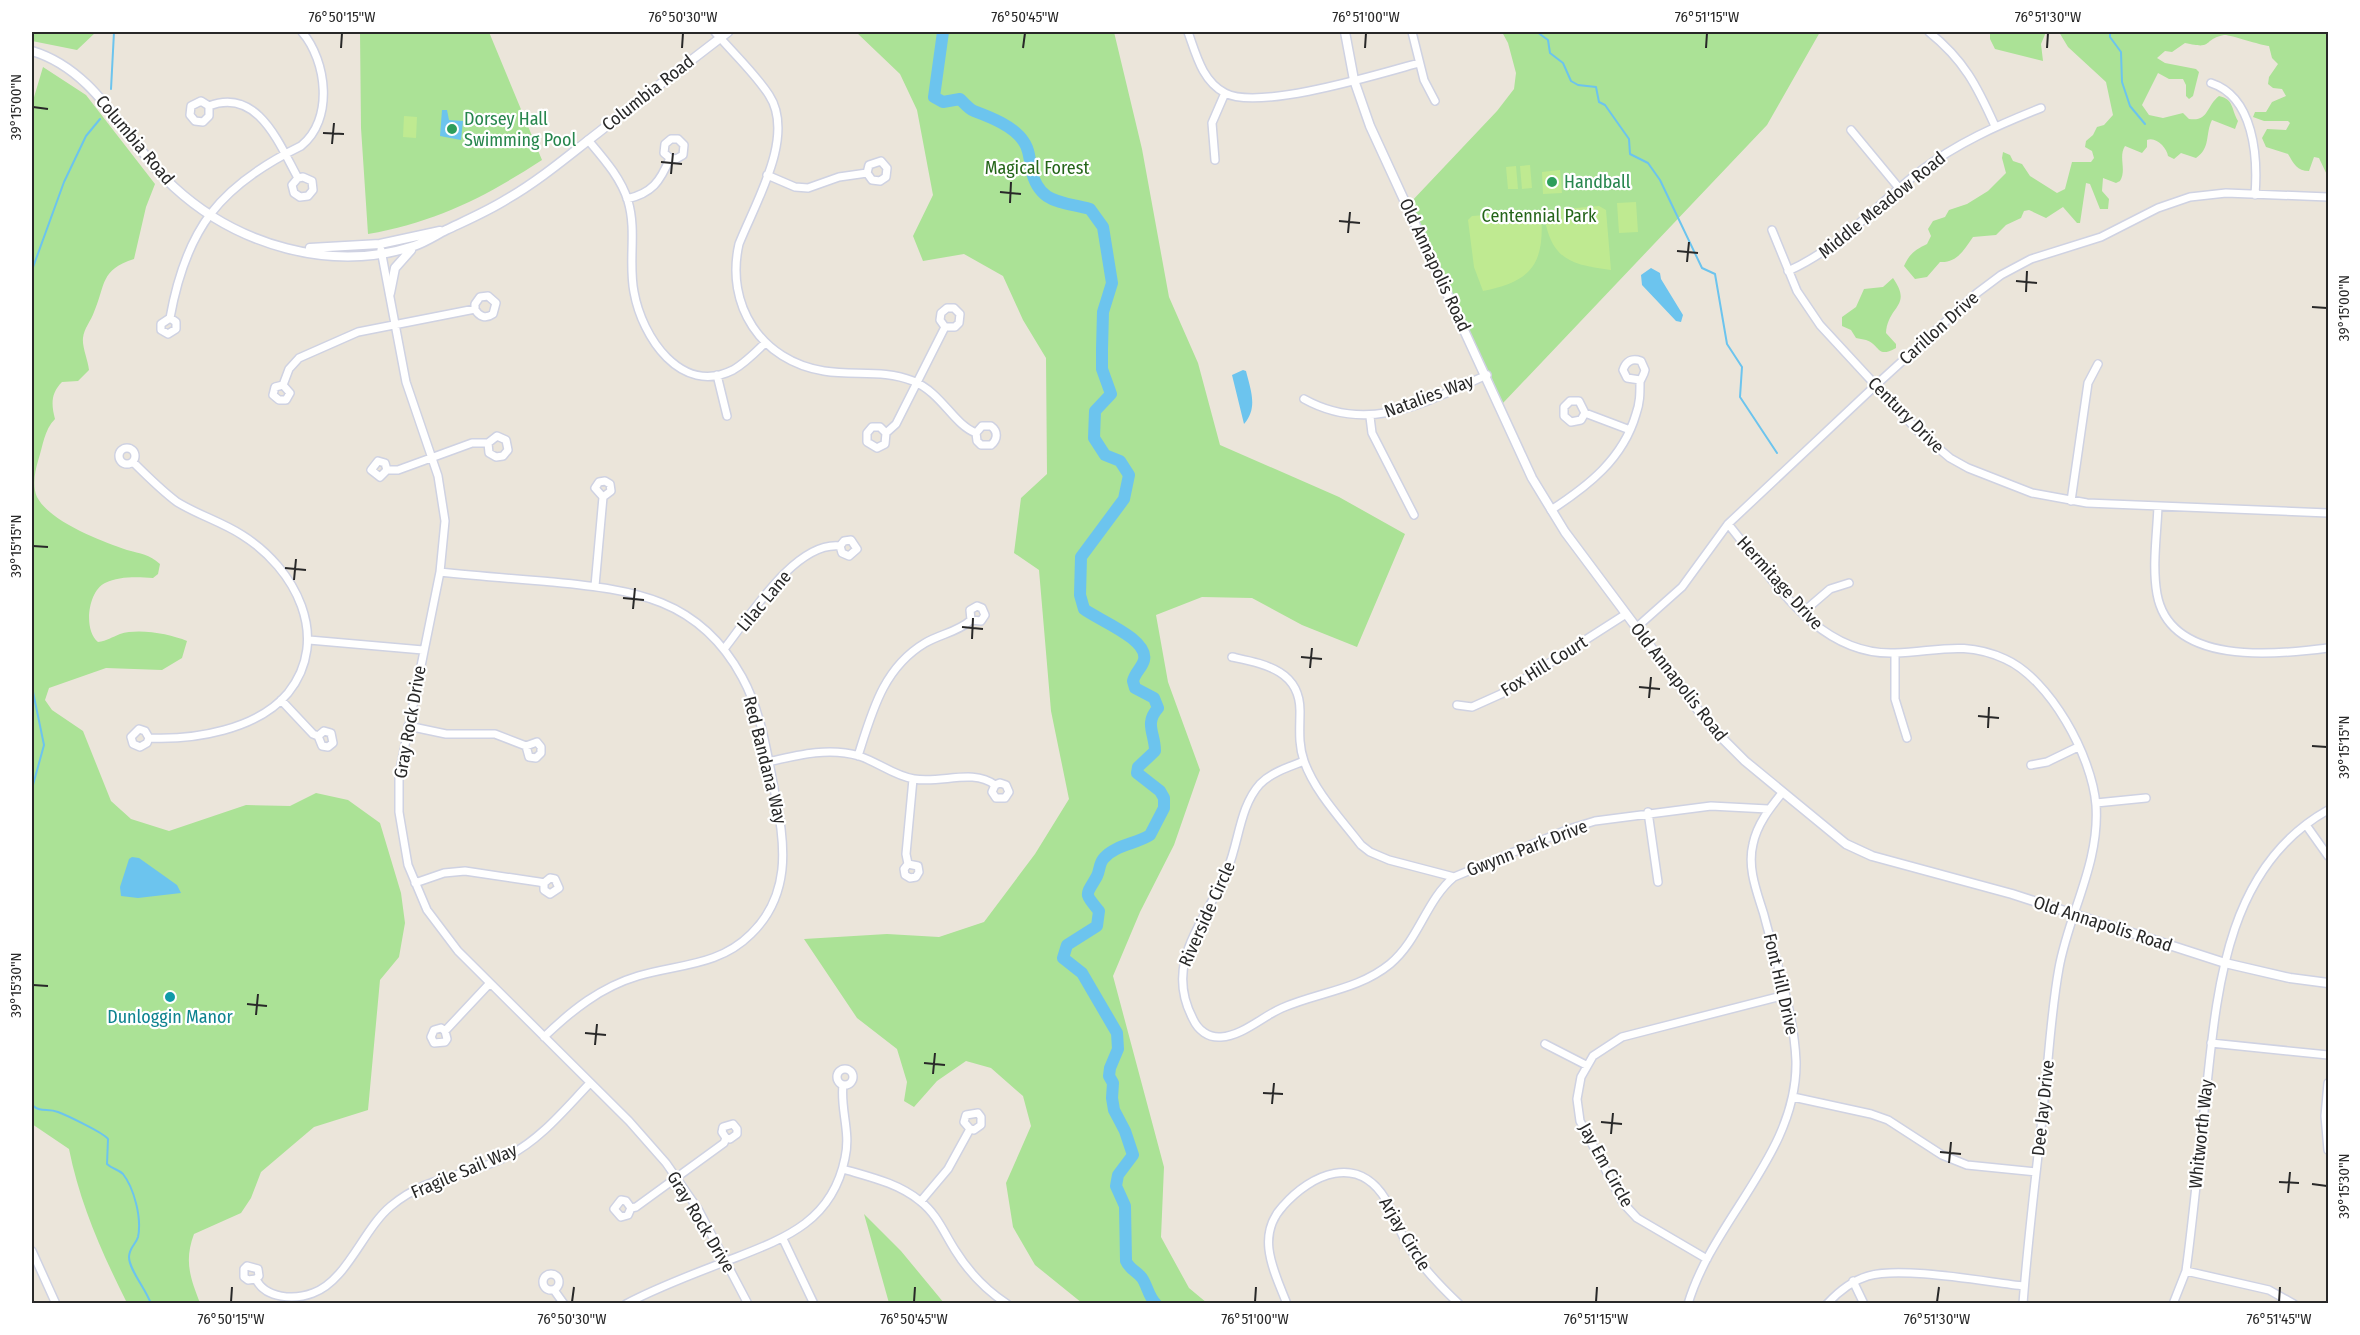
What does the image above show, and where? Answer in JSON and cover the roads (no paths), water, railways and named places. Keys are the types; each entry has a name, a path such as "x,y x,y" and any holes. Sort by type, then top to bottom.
{"street":[{"path":"170,318 178,276 194,239 209,215 238,182 308,140 321,116 320,64 312,44 302,32"},
{"name":"Columbia Road","path":"32,51 89,86 157,171 209,215 247,236 324,255 382,254 417,245 508,199 588,140 718,34 728,32"},
{"path":"1188,32 1204,71 1225,93 1237,98 1264,98 1354,80 1419,63"},
{"name":"Old Annapolis Road","path":"1346,32 1354,80 1370,126 1486,375 1515,444 1551,510 1710,726 1745,761 1831,834 1858,850 2225,963 2290,978 2328,983"},
{"path":"1412,32 1419,63 1435,101"},
{"path":"1929,32 1952,52 1971,75 1995,126"},
{"path":"718,34 764,88 775,107 779,128 777,148 739,244 735,267 737,289 743,310 765,343 794,362 834,372 881,372 916,382 941,399 966,428 976,433"},
{"name":"Columbia Road","path":"32,56 48,59"},
{"path":"2211,83 2221,86 2233,96 2249,129 2256,157 2255,195"},
{"path":"1215,160 1212,123 1225,93"},
{"path":"209,106 232,104 257,112 269,126 298,178"},
{"name":"Middle Meadow Road","path":"1788,271 1833,247 1899,188 1935,160 1995,126 2041,108"},
{"path":"1851,130 1899,188"},
{"path":"588,140 609,165 627,199 633,231 633,285 647,329 658,350 671,363 687,372 717,375 741,364 765,343"},
{"path":"627,199 641,195 655,187 670,158"},
{"path":"767,175 795,187 808,188 839,177 867,173"},
{"name":"Carillon Drive","path":"1637,627 1682,587 1728,524 1977,293 2015,267 2049,252 2101,237 2173,202 2206,194 2328,197"},
{"name":"Columbia Road","path":"289,247 341,248 380,244 446,230"},
{"name":"Century Drive","path":"1772,230 1797,291 1820,325 1918,431 1950,458 2010,486 2071,501 2328,513"},
{"name":"Gray Rock Drive","path":"380,244 394,323 413,405 432,457 445,521 440,572 399,775 399,812 404,849 415,883 428,910 446,937 642,1135 678,1178 748,1304"},
{"path":"390,293 397,263 417,245"},
{"path":"283,385 289,369 307,354 366,329 475,309"},
{"path":"886,433 896,424 945,327"},
{"path":"2071,501 2088,383 2098,364"},
{"path":"717,375 727,416"},
{"name":"Natalies Way","path":"1304,399 1331,412 1370,417 1421,402 1486,375"},
{"path":"1551,510 1580,491 1604,470 1630,430 1640,402 1640,380"},
{"path":"1585,413 1601,417 1630,430"},
{"path":"1370,417 1372,433 1414,514"},
{"path":"387,470 398,470 472,443 488,443"},
{"path":"133,462 178,502 241,534 275,562 292,585 303,608 309,640 300,672 281,700 258,716 212,733 181,738 149,738"},
{"path":"595,586 603,496"},
{"path":"2158,506 2155,570 2157,595 2164,614 2175,629 2197,644 2212,649 2290,652 2328,648"},
{"name":"Hermitage Drive","path":"1728,524 1802,613 1819,629 1842,642 1867,651 1895,653 1938,647 1967,647 2014,663 2045,691 2078,747 2090,776 2096,803 2094,852 2074,915"},
{"name":"Lilac Lane","path":"724,649 772,588 798,561 827,546 840,546"},
{"name":"Red Bandana Way","path":"440,572 622,589 666,604 698,624 724,649 749,692 768,762 784,837 784,863 777,895 759,925 735,948 716,958 693,966 642,975 609,987 579,1005 544,1037"},
{"path":"1802,613 1830,589 1849,583"},
{"name":"Fox Hill Court","path":"1457,705 1472,707 1501,694 1626,614"},
{"path":"858,756 879,693 898,665 926,642 961,628 971,620"},
{"path":"309,640 423,650"},
{"path":"1895,653 1895,699 1907,738"},
{"name":"Gwynn Park Drive","path":"1232,657 1278,670 1292,681 1299,698 1300,748 1318,789 1361,844 1370,852 1389,860 1454,877 1569,829 1595,821 1648,812 1712,806 1768,809"},
{"path":"281,700 309,731 318,736"},
{"path":"408,726 446,734 495,734 526,746"},
{"path":"2031,765 2054,759 2078,747"},
{"path":"768,762 815,752 858,756 913,779 982,777 995,784"},
{"name":"Riverside Circle","path":"1304,761 1270,776 1254,793 1244,814 1228,868 1186,952 1181,976 1184,998 1195,1023 1206,1034 1213,1037 1228,1036 1280,1009 1343,990 1376,974 1401,953 1443,885 1454,877"},
{"path":"908,864 906,854 913,779"},
{"name":"Font Hill Drive","path":"1688,1304 1707,1259 1776,1141 1793,1097 1796,1063 1794,1032 1751,863 1753,841 1768,809 1782,793"},
{"path":"2096,803 2146,798"},
{"name":"Whitworth Way","path":"2173,1304 2187,1271 2216,994 2239,918 2255,882 2276,852 2306,825 2328,810"},
{"path":"1648,812 1658,882"},
{"path":"2306,825 2328,856"},
{"path":"415,883 444,873 465,871 544,884"},
{"name":"Dee Jay Drive","path":"2023,1304 2059,968 2074,915"},
{"path":"445,1031 490,983"},
{"path":"1545,1044 1586,1065 1601,1049 1622,1037 1785,994"},
{"path":"2211,1043 2328,1054"},
{"name":"Jay Em Circle","path":"1586,1065 1578,1089 1578,1110 1585,1132 1616,1192 1637,1218 1707,1259"},
{"name":"Fragile Sail Way","path":"256,1280 262,1289 283,1296 303,1296 325,1287 334,1279 366,1233 390,1206 434,1180 489,1164 521,1148 546,1128 590,1083"},
{"path":"2328,1083 2325,1116 2328,1150"},
{"path":"626,1304 783,1239 804,1226 822,1209 836,1187 843,1169 848,1129 843,1085"},
{"path":"1793,1097 1871,1114 1888,1120 1942,1155 1967,1165 2036,1172"},
{"path":"921,1201 948,1169 970,1129"},
{"path":"631,1208 640,1205 678,1178 720,1147 726,1138"},
{"path":"843,1169 892,1184 921,1201 940,1223 967,1267 987,1289 1007,1304"},
{"name":"Arjay Circle","path":"1287,1304 1267,1247 1271,1223 1280,1209 1308,1182 1321,1175 1341,1173 1359,1177 1373,1185 1386,1200 1400,1232 1420,1263 1459,1304"},
{"path":"783,1239 814,1304"},
{"path":"32,1251 56,1304"},
{"path":"2187,1271 2269,1290 2294,1304"},
{"path":"1827,1304 1853,1281 1877,1274 1895,1273 2024,1286"},
{"path":"1853,1281 1864,1304"},
{"path":"554,1290 564,1304"}],"water":[{"name":"Dorsey Hall Swimming Pool","path":"442,110 447,110 449,120 463,121 461,140 440,136"},
{"path":"1651,268 1660,273 1661,279 1683,315 1681,322 1676,321 1642,285 1641,275"},
{"path":"1246,371 1252,399 1251,412 1244,424 1232,375"},
{"path":"139,858 177,885 181,893 138,898 121,896 120,887 129,859"}],"waterway":[{"path":"111,89 114,32"},
{"path":"943,32 934,97 943,102 960,99 972,110 1014,131 1027,148 1031,169 1039,189 1052,199 1090,209 1103,227 1112,283 1103,312 1102,369 1111,394 1095,411 1094,438 1105,455 1120,461 1129,475 1124,499 1081,557 1080,595 1084,609 1131,638 1143,652 1143,663 1133,681 1135,688 1154,698 1158,708 1151,724 1155,751 1138,767 1137,773 1160,791 1164,798 1164,808 1150,835 1114,850 1102,860 1088,894 1099,911 1097,926 1067,945 1063,958 1082,973 1117,1033 1118,1049 1109,1076 1113,1083 1114,1110 1125,1131 1133,1155 1118,1175 1116,1186 1125,1206 1126,1261 1142,1278 1156,1304"},
{"path":"1537,32 1548,40 1550,53 1563,63 1571,81 1578,85 1596,87 1599,102 1605,105 1629,139 1630,154 1648,163 1660,180 1702,268 1715,274 1727,344 1742,367 1740,397 1777,453"},
{"path":"2110,32 2110,37 2121,52 2122,82 2130,106 2145,124"},
{"path":"32,270 64,182 86,136 100,119"},
{"path":"32,687 44,745 33,785 32,816"},
{"path":"32,1105 38,1109 62,1114 108,1139 107,1164 123,1174 131,1187 136,1204 139,1221 138,1237 129,1257 151,1304"}],"place":[{"name":"Dorsey Hall Swimming Pool","path":"452,129"},
{"name":"Handball","path":"1552,182"},
{"name":"Dunloggin Manor","path":"170,997"}],"park label":[{"name":"Magical Forest","path":"1037,168"},
{"name":"Centennial Park","path":"1539,216"}]}
